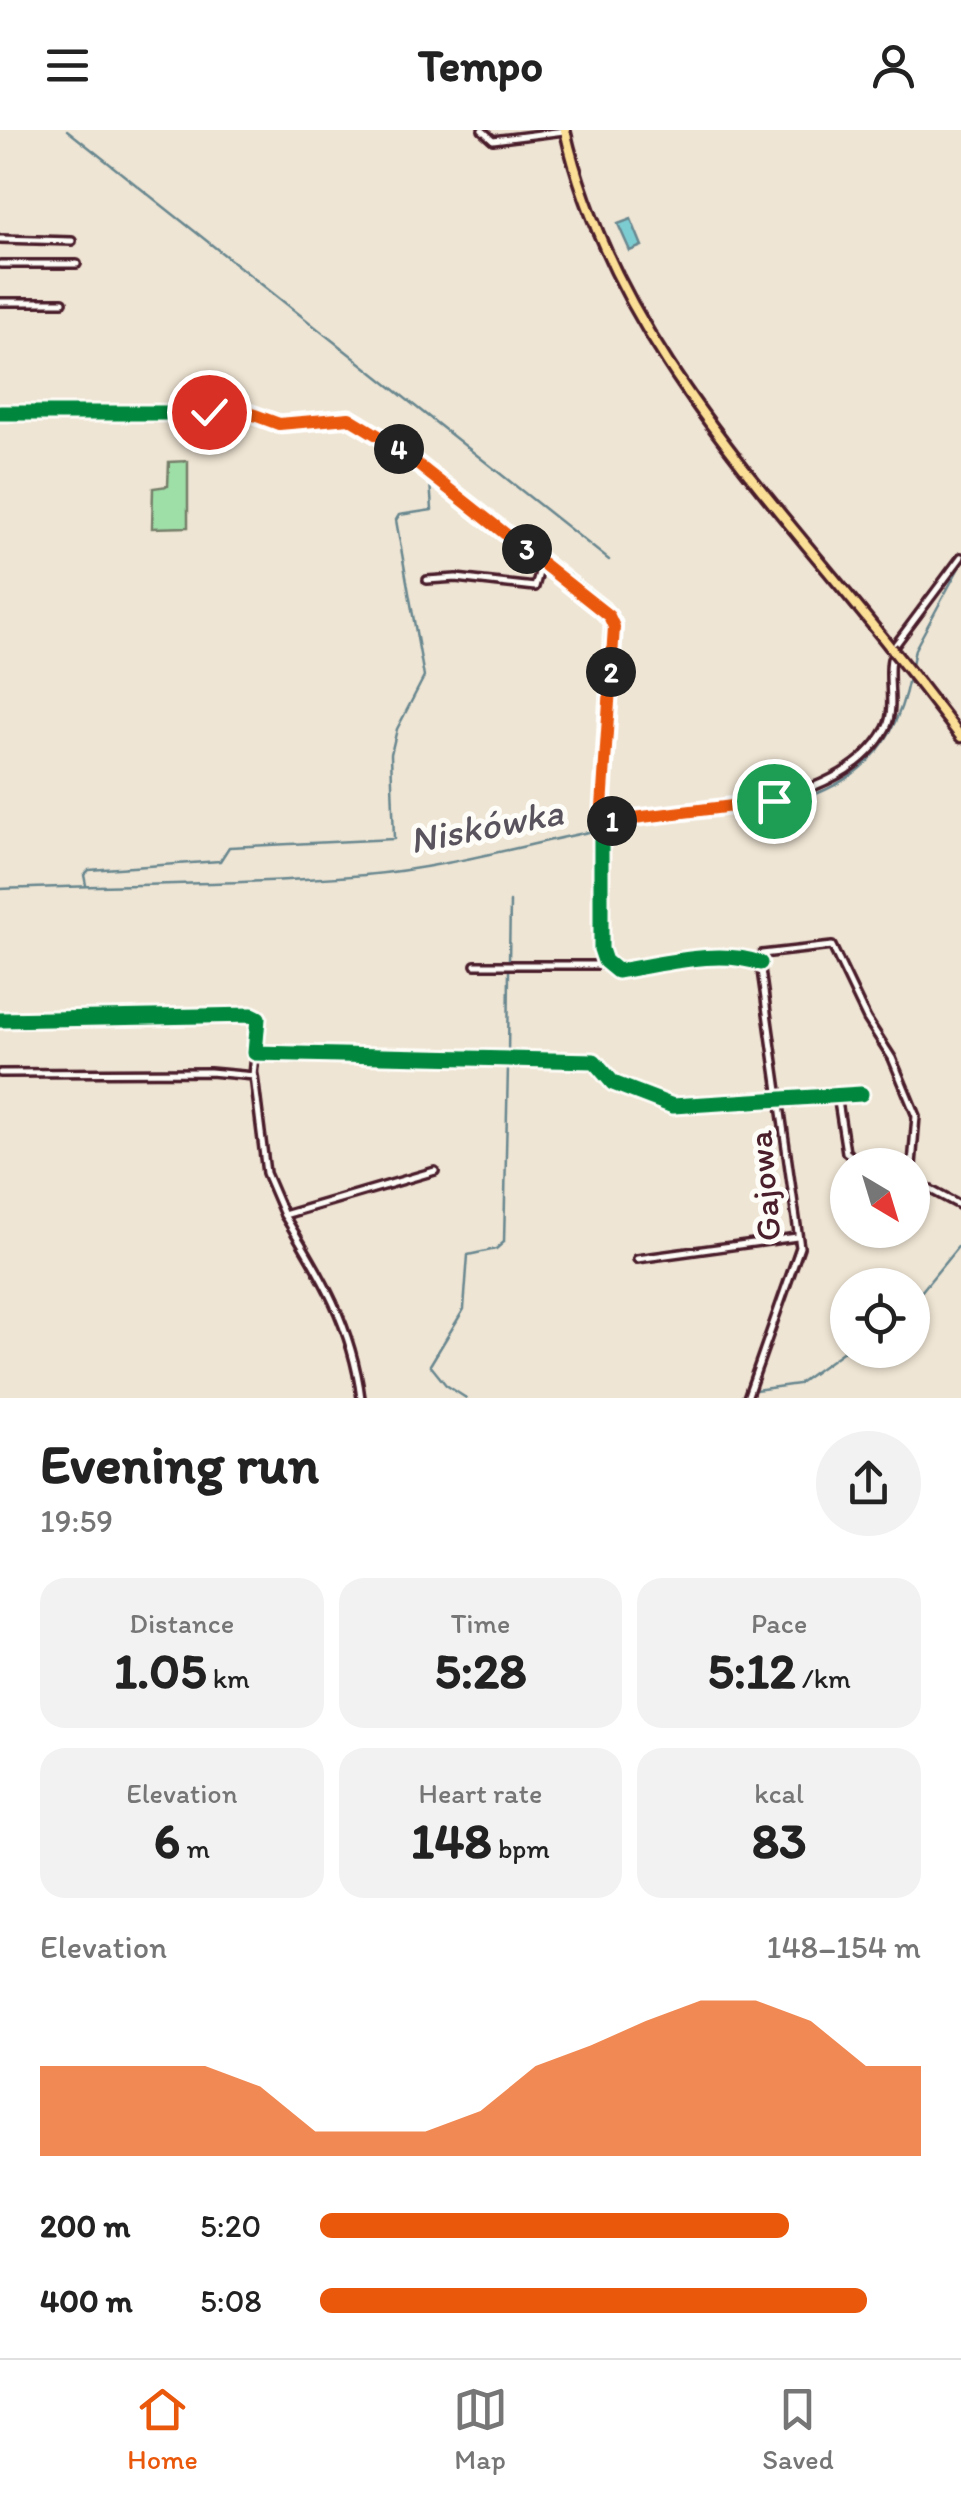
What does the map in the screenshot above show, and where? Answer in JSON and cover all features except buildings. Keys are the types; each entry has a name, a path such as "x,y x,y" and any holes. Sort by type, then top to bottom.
{"main road":[{"path":"566,130 591,220 640,322 680,381 894,646 961,737"}],"street":[{"path":"482,130 493,140 566,130"},
{"path":"0,240 72,241"},
{"path":"0,264 76,264"},
{"path":"0,302 63,302"},
{"path":"0,413 249,413 279,424 349,418 392,444 542,562 613,623 601,824 601,950 610,965 617,970 746,958 760,963 762,954 832,946 866,1019 892,1058 916,1116 913,1148"},
{"path":"894,646 925,612 961,557"},
{"path":"427,580 456,578 536,586 542,562"},
{"path":"601,824 774,801 823,781 876,742 888,724 890,659"},
{"name":"Gajowa","path":"747,1398 800,1247 760,963"},
{"path":"476,966 610,965"},
{"path":"0,1020 252,1014 258,1018 254,1076 266,1172 284,1215 342,1316 356,1355 361,1398"},
{"path":"255,1053 420,1060 594,1061 613,1082 672,1106 861,1094"},
{"path":"0,1073 210,1072 254,1076"},
{"path":"837,1095 845,1148"},
{"path":"284,1215 435,1171"},
{"path":"930,1190 961,1206"},
{"path":"637,1259 798,1236"}],"green space":[{"path":"188,461 188,527 152,528 153,488 168,486 169,462"}],"water":[{"path":"631,219 642,246 630,251 618,224"}],"waterway":[{"path":"67,130 609,560"},
{"path":"86,885 84,875 89,870 220,861 229,847 394,839 391,754 397,729 424,677 396,520 399,515 432,510 430,481"},
{"name":"Niskówka","path":"911,670 915,649 961,564"},
{"name":"Niskówka","path":"0,889 365,875 434,865 641,822 782,804 835,785 869,760 892,728 909,678"},
{"path":"509,961 510,902"},
{"path":"508,1057 509,971"},
{"path":"466,1398 446,1385 430,1365 464,1309 468,1255 496,1249 504,1242 508,1066"},
{"path":"930,1281 961,1243"},
{"path":"755,1390 798,1384 830,1361"},
{"path":"741,1398 747,1390"}],"cycle path":[{"path":"0,413 249,413 279,424 349,418 392,444 602,609 613,623 601,827 601,949 605,961 617,971 708,957 760,963"},
{"path":"0,1020 252,1015 258,1018 255,1053 594,1061 613,1083 673,1106 861,1094"}],"route":[{"path":"209,412 249,413 279,424 349,418 392,444 609,616 614,627 601,822 774,801"}]}
